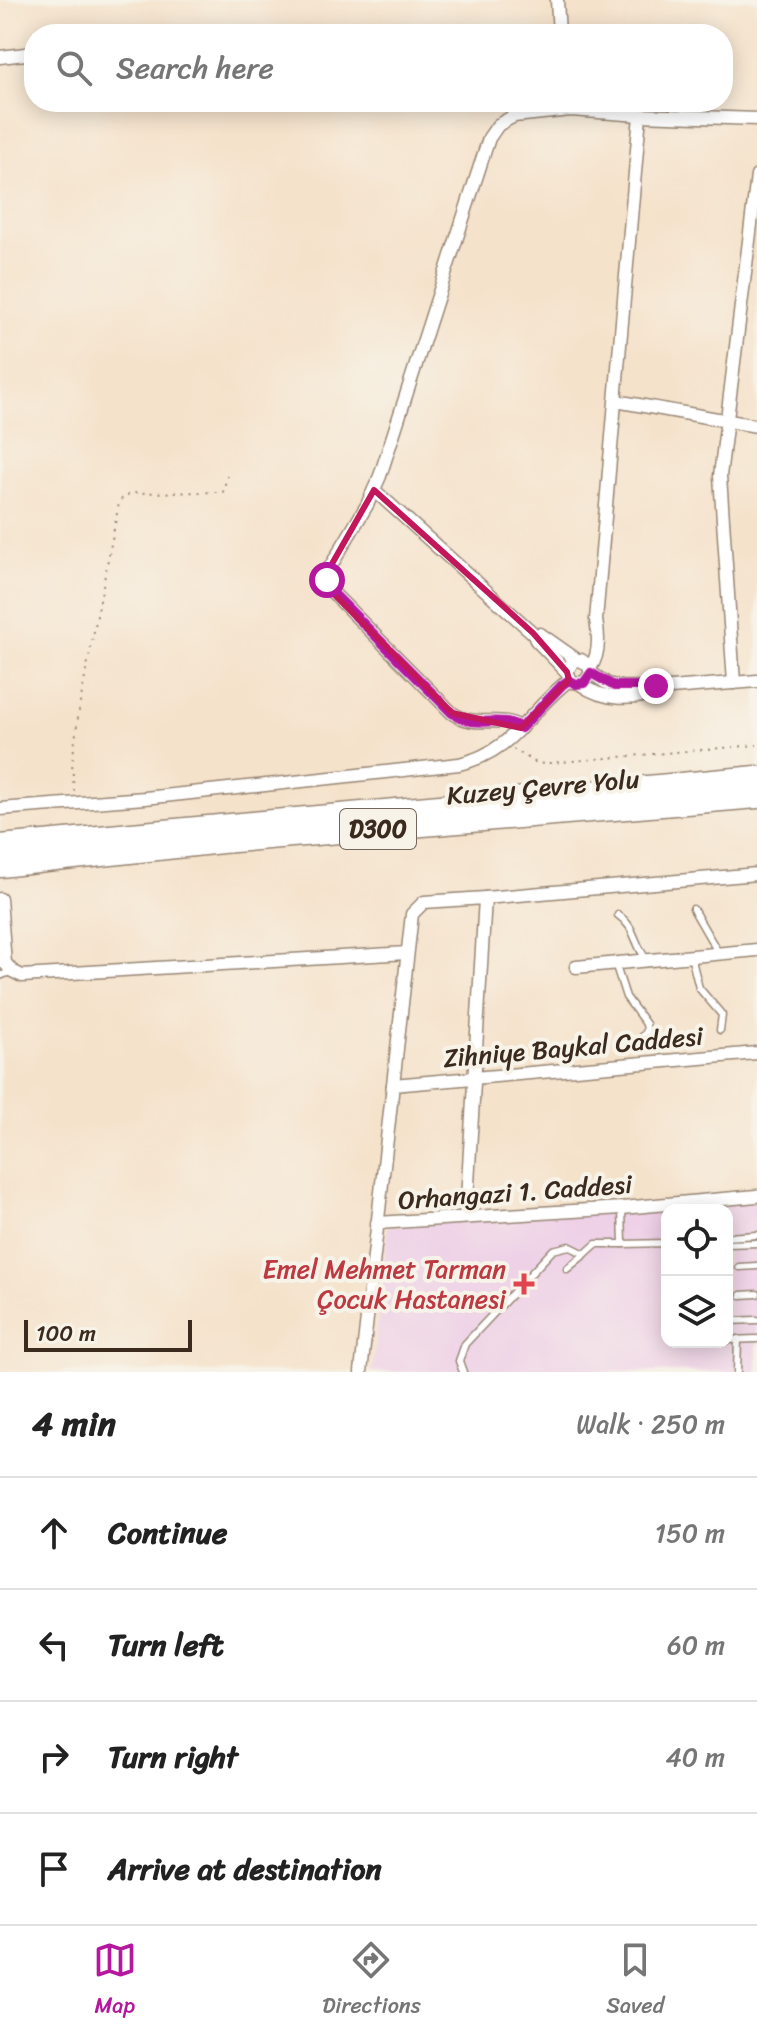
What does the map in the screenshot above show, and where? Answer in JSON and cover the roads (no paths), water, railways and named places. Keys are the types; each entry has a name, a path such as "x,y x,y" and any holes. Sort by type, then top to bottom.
{"highway":[{"name":"Kuzey Çevre Yolu","path":"0,846 757,777"},
{"name":"Kuzey Çevre Yolu","path":"0,866 222,842 757,797"}],"street":[{"path":"557,0 558,24"},
{"path":"0,57 24,54"},
{"path":"521,728 510,722 467,721 452,713 331,591 327,580 329,569 374,490 489,138 498,125 514,116 537,112"},
{"path":"617,112 757,119"},
{"path":"572,678 570,664 585,665 597,655 596,620 640,115"},
{"path":"734,683 720,476 757,176"},
{"path":"616,401 757,426"},
{"path":"374,490 533,633 572,678 599,695 614,698 658,693 671,688"},
{"path":"533,633 540,634 614,686 671,688 757,681"},
{"path":"572,678 588,680 585,665"},
{"path":"0,809 459,764 486,756 506,743 572,678"},
{"path":"377,1223 411,918 420,904 757,874"},
{"path":"466,1217 485,898"},
{"path":"0,899 6,973 27,976 407,953"},
{"path":"576,967 757,950"},
{"name":"Zihniye Baykal Caddesi","path":"393,1085 757,1053"},
{"name":"Orhangazi 1. Caddesi","path":"361,1372 377,1223 622,1208 757,1196"}],"lane":[{"path":"693,909 719,954"},
{"path":"618,915 633,929 638,950 647,960"},
{"path":"691,956 699,988 722,1015 720,1030"},
{"path":"615,963 626,997 646,1024 647,1031 638,1042"},
{"path":"622,1208 623,1244"},
{"path":"733,1237 757,1235"},
{"path":"567,1269 596,1244 661,1243"},
{"path":"733,1244 757,1243"},
{"path":"463,1372 459,1361 465,1344 553,1250 569,1246 585,1254"},
{"path":"739,1267 757,1266"},
{"path":"741,1295 757,1294"},
{"path":"733,1321 757,1320"},
{"path":"733,1339 757,1339"},
{"path":"737,1372 738,1339"}],"place":[{"name":"Emel Mehmet Tarman Çocuk Hastanesi","path":"524,1284"}]}
